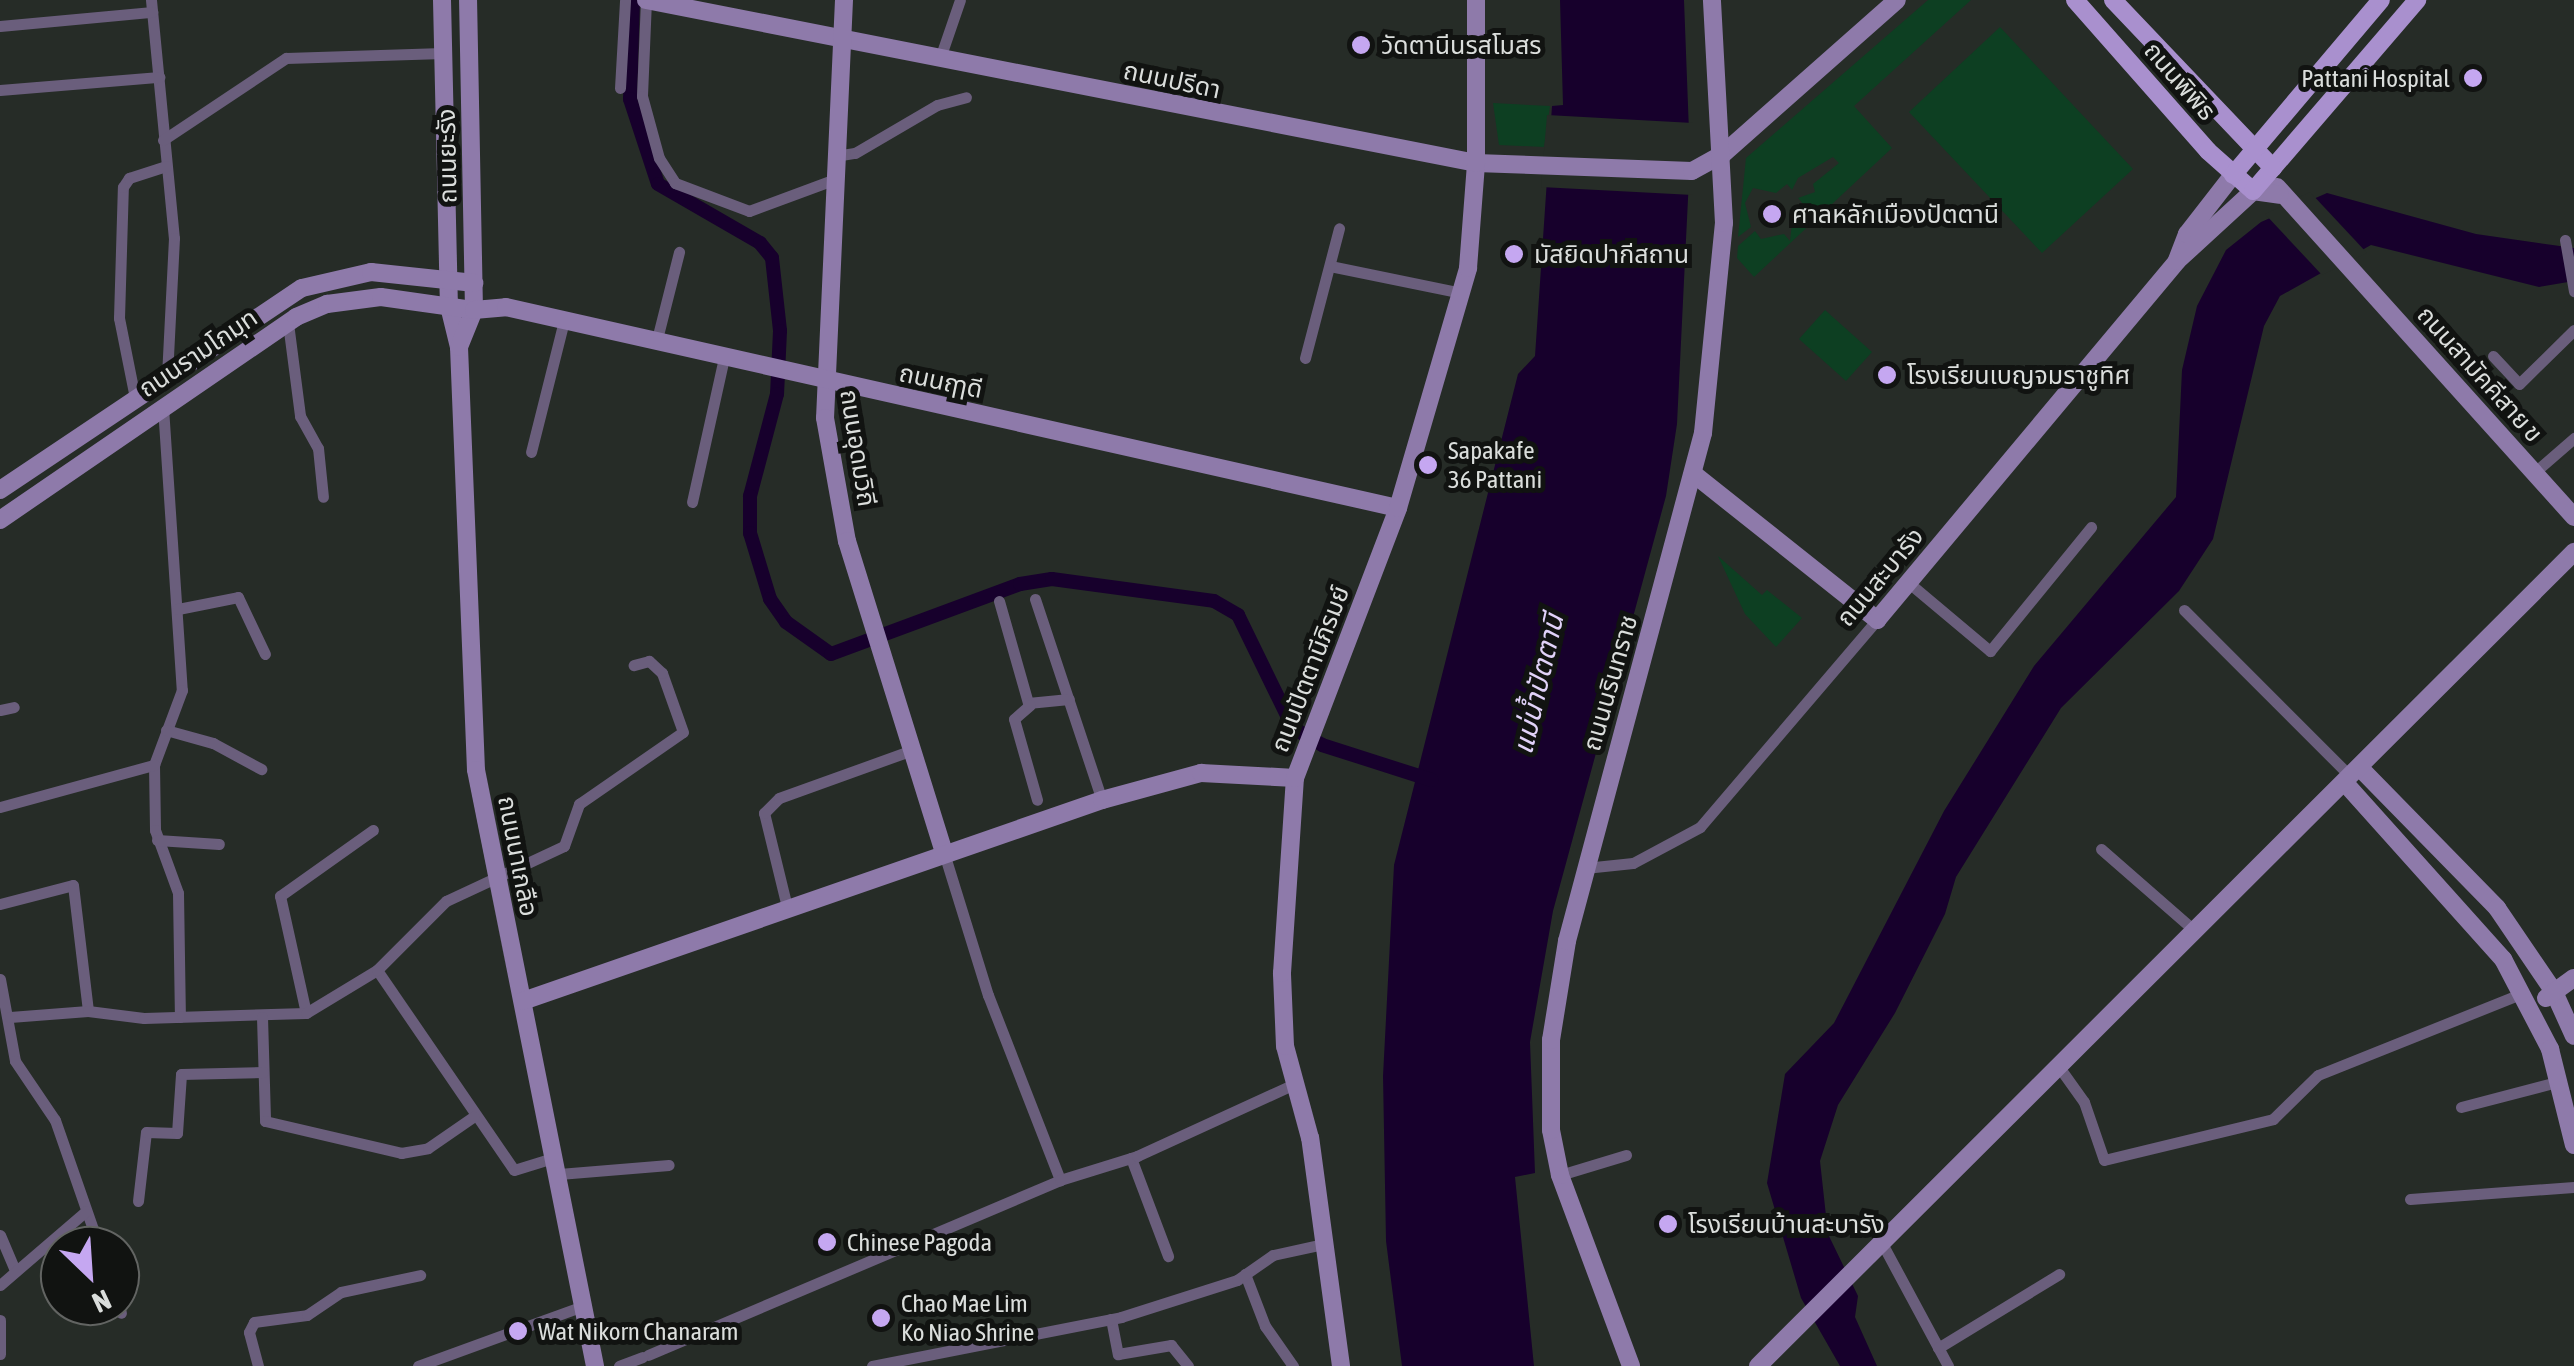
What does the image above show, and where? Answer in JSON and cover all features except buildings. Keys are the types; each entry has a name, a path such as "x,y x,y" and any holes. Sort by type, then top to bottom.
{"main road":[{"name":"ถนนพิพิธ","path":"2076,0 2233,175 2253,190"},
{"name":"ถนนพิพิธ","path":"2113,0 2273,168"},
{"path":"2233,175 2382,0"},
{"path":"2253,190 2417,0"}],"street":[{"name":"ถนนยะรัง","path":"442,0 448,306"},
{"name":"ถนนยะรัง","path":"468,0 474,310"},
{"path":"620,88 624,0"},
{"path":"646,0 642,96 659,158 690,191 749,211 833,180"},
{"name":"ถนนปรีดา","path":"646,0 1476,163 1692,171 1722,154"},
{"name":"ถนนอุดมวิถี","path":"844,0 822,381 847,541 943,850"},
{"path":"940,58 960,0"},
{"name":"ถนนปัตตานีภิรมย์","path":"1342,1366 1310,1138 1285,1046 1282,972 1294,778 1398,508 1461,294 1476,163 1476,0"},
{"name":"ถนนนรินทราช","path":"1632,1366 1560,1174 1551,1130 1551,1040 1585,868 1696,475 1724,223 1712,0"},
{"path":"1722,154 1897,0"},
{"path":"0,26 151,6 174,238 168,376"},
{"path":"163,140 286,58 443,52"},
{"path":"0,90 159,77"},
{"path":"834,156 855,153 937,105 966,97"},
{"path":"135,398 119,318 124,182 166,166"},
{"path":"2177,261 2253,190 2282,196 2273,168"},
{"path":"2177,261 2187,234 2233,175"},
{"name":"ถนนสามัคคีสาย ข","path":"2282,196 2348,264 2574,517"},
{"path":"1305,358 1339,228"},
{"path":"2565,240 2574,289"},
{"path":"656,342 678,252"},
{"name":"ถนนสะบารัง","path":"1585,868 1633,863 1700,827 2177,261"},
{"path":"1330,266 1461,294"},
{"name":"ถนนรามโกมุท","path":"0,490 302,288 371,272 474,283"},
{"name":"ถนนรามโกมุท","path":"0,520 288,323 327,304 381,298 474,310"},
{"name":"ถนนนาเกลือ","path":"448,306 459,347 476,770 558,1165 595,1366"},
{"name":"ถนนฤๅดี","path":"474,310 506,307 1398,508"},
{"name":"ถนนนาเกลือ","path":"459,347 474,310"},
{"path":"530,452 564,321"},
{"path":"288,323 300,416 318,448 323,497"},
{"path":"2494,356 2519,384 2574,330"},
{"path":"692,502 724,358"},
{"path":"163,407 182,690 154,765 157,840 178,893 180,1017"},
{"path":"2535,472 2574,438"},
{"path":"1696,475 1876,620"},
{"path":"1909,582 1990,651 2091,527"},
{"path":"1758,1366 1884,1247 2574,552"},
{"path":"178,609 238,597 264,654"},
{"path":"1035,599 1102,800"},
{"path":"999,601 1030,705"},
{"path":"2184,610 2352,776 2497,908 2554,992 2574,1036"},
{"path":"10,1017 88,1011 180,1017 306,1013 377,970 446,901 564,846 580,804 683,732 662,673 649,661 634,665"},
{"path":"1038,800 1014,719 1030,705 1069,699"},
{"path":"0,710 14,707"},
{"path":"166,730 213,744 261,769"},
{"path":"787,908 764,813 779,798 912,750"},
{"path":"0,807 154,765"},
{"path":"522,1001 943,850 1102,800 1201,773 1294,778"},
{"path":"2352,776 2502,960 2528,1000 2560,1081 2574,1145"},
{"path":"306,1013 280,896 373,830"},
{"path":"157,840 220,844"},
{"path":"2102,849 2197,933"},
{"path":"943,850 988,996 1060,1180"},
{"path":"0,904 73,885 88,1011"},
{"path":"377,970 473,1118 514,1170 558,1165 669,1165"},
{"path":"2059,1067 2084,1102 2104,1160 2273,1118 2318,1075 2554,992 2574,978"},
{"path":"0,979 15,1061 55,1120 92,1226"},
{"path":"262,1017 266,1121 401,1153 428,1148 473,1118"},
{"path":"138,1201 146,1132 177,1134 181,1074 263,1072"},
{"path":"2461,1108 2560,1081"},
{"path":"619,1366 1060,1180 1131,1158 1294,1084"},
{"path":"1560,1174 1626,1155"},
{"path":"1131,1158 1168,1256"},
{"path":"2410,1199 2574,1188"},
{"path":"0,1285 86,1211"},
{"path":"0,1236 15,1270"},
{"path":"872,1366 1111,1319 1244,1274 1273,1255 1322,1244"},
{"path":"1884,1247 1948,1366"},
{"path":"258,1366 249,1332 254,1322 307,1314 342,1292 420,1274"},
{"path":"1244,1274 1265,1326 1293,1366"},
{"path":"1938,1348 2059,1274"},
{"path":"418,1366 583,1306"},
{"path":"1111,1319 1118,1354 1171,1345 1188,1366"},
{"path":"0,1320 0,1354"}],"green space":[{"path":"1928,0 1971,0 1854,106 1892,148 1754,277 1737,258 1738,246 1755,231 1761,239 1784,234 1790,241 1793,214 1804,205 1798,198 1815,192 1813,184 1839,163 1833,157 1798,178 1792,190 1787,184 1776,193 1753,188 1745,203 1751,227 1738,237 1746,158"},
{"path":"2000,27 2133,169 2042,253 1909,112"},
{"path":"1493,103 1550,106 1544,147 1499,145"},
{"path":"1825,310 1872,352 1846,381 1799,339"},
{"path":"1718,556 1762,595 1767,590 1802,618 1776,647 1745,614"}],"water":[{"name":"แม่น้ำปัตตานี","path":"1560,0 1684,0 1690,158 1677,424 1666,496 1553,911 1530,1042 1535,1173 1515,1177 1534,1366 1402,1366 1386,1241 1383,1076 1394,865 1518,374 1535,356 1552,106 1563,105"},
{"path":"2327,193 2476,234 2574,248 2574,281 2539,287 2371,245 2280,296 2264,326 2213,539 2179,591 2061,708 1956,877 1945,914 1895,1013 1838,1105 1820,1161 1828,1234 1858,1296 1855,1317 1877,1366 1840,1366 1801,1298 1767,1183 1785,1074 1834,1023 1944,811 2034,666 2176,497 2182,370 2197,306 2226,250 2261,222"}],"pier":[{"path":"1547,115 1693,123 1693,195 1541,187"},
{"path":"2310,192 2367,253 2322,275 2265,214"}],"waterway":[{"path":"633,0 630,99 658,184 760,243 772,258 780,331 777,394 750,496 750,533 770,599 786,622 831,654 1020,584 1052,579 1214,601 1238,615 1293,728 1322,745 1432,780"}],"place":[{"name":"วัดตานีนรสโมสร","path":"1361,45"},
{"name":"Pattani Hospital","path":"2473,78"},
{"name":"ศาลหลักเมืองปัตตานี","path":"1772,214"},
{"name":"มัสยิดปากีสถาน","path":"1514,254"},
{"name":"โรงเรียนเบญจมราชูทิศ","path":"1887,375"},
{"name":"Sapakafe 36 Pattani","path":"1428,465"},
{"name":"โรงเรียนบ้านสะบารัง","path":"1668,1224"},
{"name":"Chinese Pagoda","path":"827,1242"},
{"name":"Chao Mae Lim Ko Niao Shrine","path":"881,1318"},
{"name":"Wat Nikorn Chanaram","path":"518,1331"}]}
